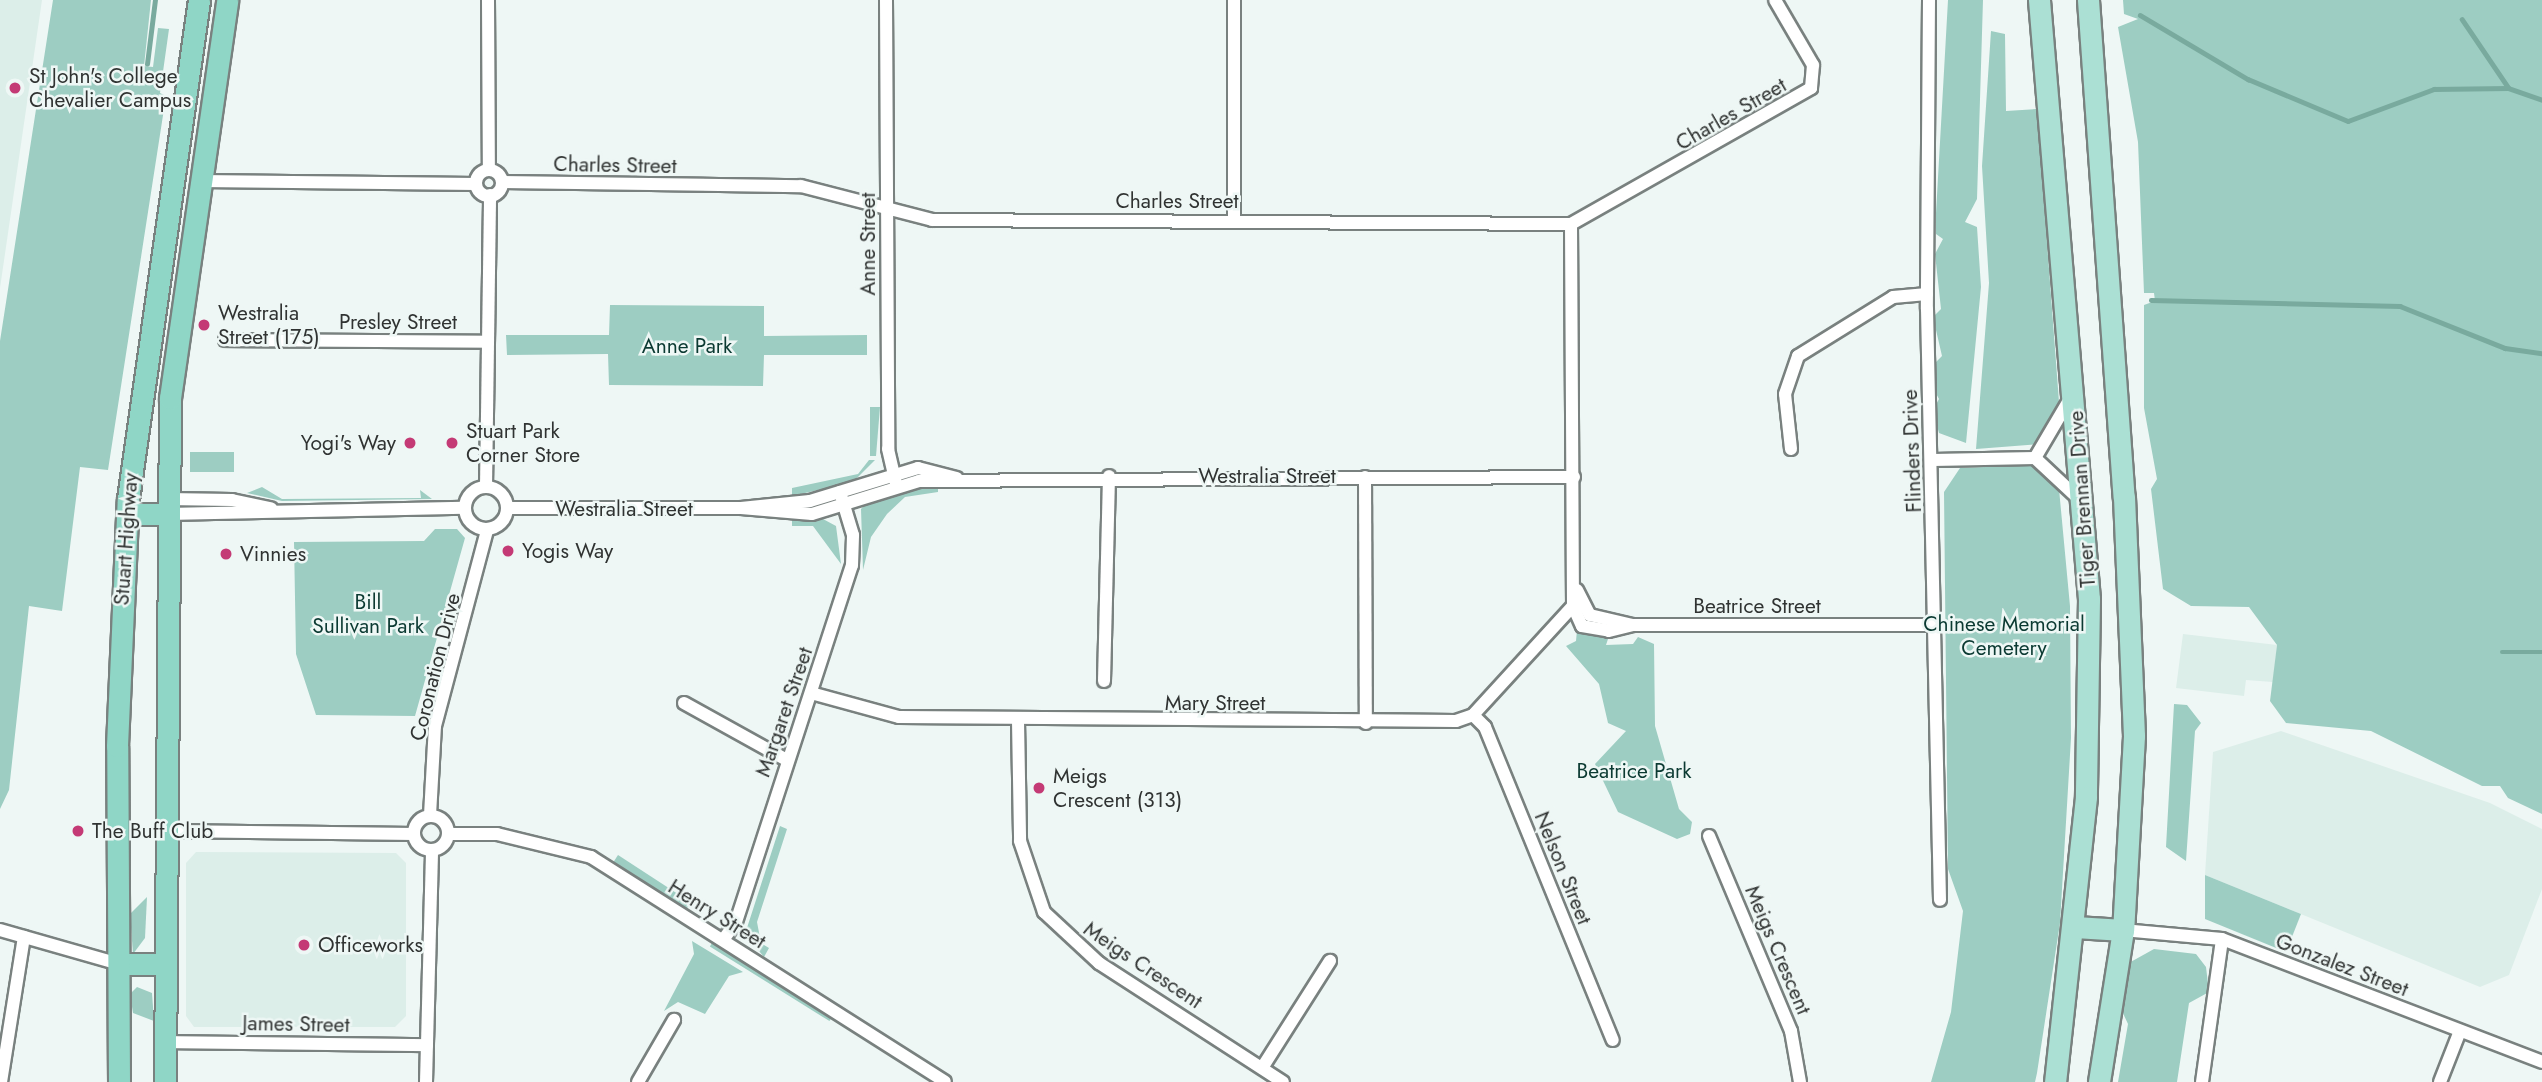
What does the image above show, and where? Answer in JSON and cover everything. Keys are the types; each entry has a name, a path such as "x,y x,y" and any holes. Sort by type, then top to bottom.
{"highway":[{"name":"Stuart Highway","path":"118,1082 117,746 128,507 199,0"},
{"name":"Stuart Highway","path":"165,1082 167,506 170,398 227,0"},
{"path":"172,179 200,181"},
{"path":"128,507 167,506"},
{"path":"118,964 166,964"}],"main road":[{"name":"Tiger Brennan Drive","path":"2039,0 2074,386 2082,503 2088,696 2075,927 2055,1082"},
{"name":"Tiger Brennan Drive","path":"2088,0 2133,666 2123,930 2099,1082"},
{"path":"2075,927 2123,930"}],"street":[{"path":"476,184 489,170 488,0"},
{"name":"Anne Street","path":"886,0 888,449 895,481"},
{"path":"1234,0 1234,221"},
{"name":"Charles Street","path":"502,183 801,186 887,213 932,220 1571,224 1805,93 1815,79 1813,65 1775,0"},
{"name":"Flinders Drive","path":"1929,0 1927,294 1933,460 1940,900"},
{"path":"486,487 490,195 502,183 489,170"},
{"path":"200,181 476,184 490,195"},
{"path":"1473,715 1571,618 1576,589 1571,224"},
{"path":"1791,449 1785,394 1798,356 1893,297 1927,294"},
{"name":"Presley Street","path":"225,340 486,342"},
{"path":"2035,458 2060,424 2074,386"},
{"path":"1933,460 2035,458 2082,503"},
{"name":"Westralia Street","path":"508,508 741,508 812,514 844,505 895,481 931,468 961,480 1109,476 1574,477"},
{"path":"1104,681 1109,476"},
{"path":"1365,477 1366,723"},
{"name":"Westralia Street","path":"741,508 895,481"},
{"path":"486,487 499,491 508,508 504,521 487,530 469,521 464,508 473,491 486,487"},
{"name":"Margaret Street","path":"723,940 736,922 855,553 840,492"},
{"path":"167,506 243,501 288,513 464,508"},
{"name":"Coronation Drive","path":"430,816 435,726 487,530"},
{"path":"1576,589 1590,615"},
{"path":"1571,618 1590,615 1633,625"},
{"name":"Beatrice Street","path":"1571,618 1609,631 1633,625 1935,625"},
{"name":"Mary Street","path":"811,694 899,717 1018,721 1456,722 1473,715"},
{"path":"684,703 787,760"},
{"name":"Nelson Street","path":"1473,715 1485,727 1613,1040"},
{"name":"Meigs Crescent","path":"1018,721 1020,841 1044,912 1099,963 1283,1082"},
{"path":"414,834 430,816 446,823 449,834 432,850 426,1082"},
{"path":"167,831 414,834 432,850"},
{"name":"Henry Street","path":"449,834 497,834 591,857 945,1082"},
{"name":"Meigs Crescent","path":"1709,836 1791,1031 1800,1082"},
{"path":"0,930 118,964"},
{"name":"Gonzalez Street","path":"2123,930 2222,939 2542,1062"},
{"path":"1,1082 24,937"},
{"path":"2202,1082 2222,939"},
{"path":"1262,1068 1330,961"},
{"path":"638,1082 674,1020"},
{"path":"2440,1082 2460,1031"},
{"name":"James Street","path":"165,1042 427,1045"}],"shaded area":[{"name":"St John's College Chevalier Campus","path":"0,0 42,0 0,288"},
{"path":"2183,634 2277,645 2273,682 2246,680 2244,696 2176,688"},
{"path":"2281,731 2490,803 2542,829 2542,889 2509,975 2480,987 2205,875 2213,752"},
{"path":"196,852 396,853 406,863 406,1016 395,1027 194,1027 186,1016 186,863"}],"green space":[{"path":"53,0 151,0 144,66 153,67 158,28 169,29 160,93 166,96 108,470 80,467 62,611 29,606 9,790 0,809 0,341"},
{"path":"1948,0 1983,0 1977,199 1965,222 1977,227 1981,287 1966,443 1939,433 1933,410 1939,399 1931,384 1933,365 1942,356 1933,317 1941,309 1935,254 1943,239 1936,234 1936,213"},
{"path":"2123,0 2542,0 2542,814 2508,798 2500,786 2482,786 2371,731 2286,723 2270,701 2277,645 2249,607 2191,606 2163,589 2151,489 2157,479 2144,408 2144,305 2155,301 2154,293 2144,293 2138,142 2118,27 2138,19 2124,14"},
{"path":"1991,31 2005,34 2006,111 2037,109 2059,402 2039,444 1976,449 1989,283 1982,166"},
{"name":"Anne Park","path":"610,305 764,306 764,336 867,335 867,355 764,355 763,386 609,385 608,354 507,355 506,335 609,335"},
{"path":"870,407 880,407 876,456 870,456"},
{"path":"190,452 234,452 234,472 190,472"},
{"path":"869,460 875,460 853,482 792,496 792,488 858,474"},
{"name":"Chinese Memorial Cemetery","path":"2035,465 2059,489 2070,606 2071,738 2060,923 2037,1073 2035,1082 1931,1082 1951,1012 1963,911 1948,869 1944,492 1960,468"},
{"path":"915,486 938,486 938,492 905,497 887,514 871,537 863,570 861,509 869,500"},
{"path":"262,487 282,499 421,498 420,490 432,499 282,501 247,493"},
{"path":"792,519 823,519 836,526 841,564 813,526 792,526"},
{"name":"Bill Sullivan Park","path":"435,529 457,529 465,538 415,716 316,715 296,654 294,542 424,541"},
{"name":"Beatrice Park","path":"1591,628 1608,639 1606,645 1633,644 1638,637 1654,644 1655,726 1679,809 1692,822 1690,834 1677,839 1618,812 1595,764 1626,731 1608,723 1599,684 1566,646 1576,641 1577,630"},
{"path":"2174,704 2187,705 2201,723 2195,731 2186,861 2166,847"},
{"path":"780,826 787,829 757,922 761,943 769,948 764,957 745,934"},
{"path":"618,855 691,902 687,909 614,862"},
{"path":"2205,875 2301,914 2286,952 2205,919"},
{"path":"147,897 145,938 133,954 130,914"},
{"path":"692,941 743,972 729,976 705,1014 678,1002 664,1011 694,954"},
{"path":"712,943 832,1018 829,1021 710,946"},
{"path":"2154,949 2196,954 2206,967 2209,992 2189,1003 2177,1082 2118,1082 2128,1024 2121,1009 2127,964"},
{"path":"137,987 152,993 154,1021 133,1013 130,994"}],"waterway":[{"path":"147,64 155,0"},
{"path":"2140,15 2248,79 2348,121 2434,89 2508,88 2542,100"},
{"path":"2462,19 2508,87"},
{"path":"2151,300 2400,306 2505,348 2542,353"},
{"path":"2502,652 2542,652"}],"place":[{"name":"St John's College Chevalier Campus","path":"15,88"},
{"name":"Westralia Street (175)","path":"204,325"},
{"name":"Yogi's Way","path":"410,443"},
{"name":"Stuart Park Corner Store","path":"452,443"},
{"name":"Yogis Way","path":"508,551"},
{"name":"Vinnies","path":"226,554"},
{"name":"Meigs Crescent (313)","path":"1039,788"},
{"name":"The Buff Club","path":"78,831"},
{"name":"Officeworks","path":"304,945"}]}
